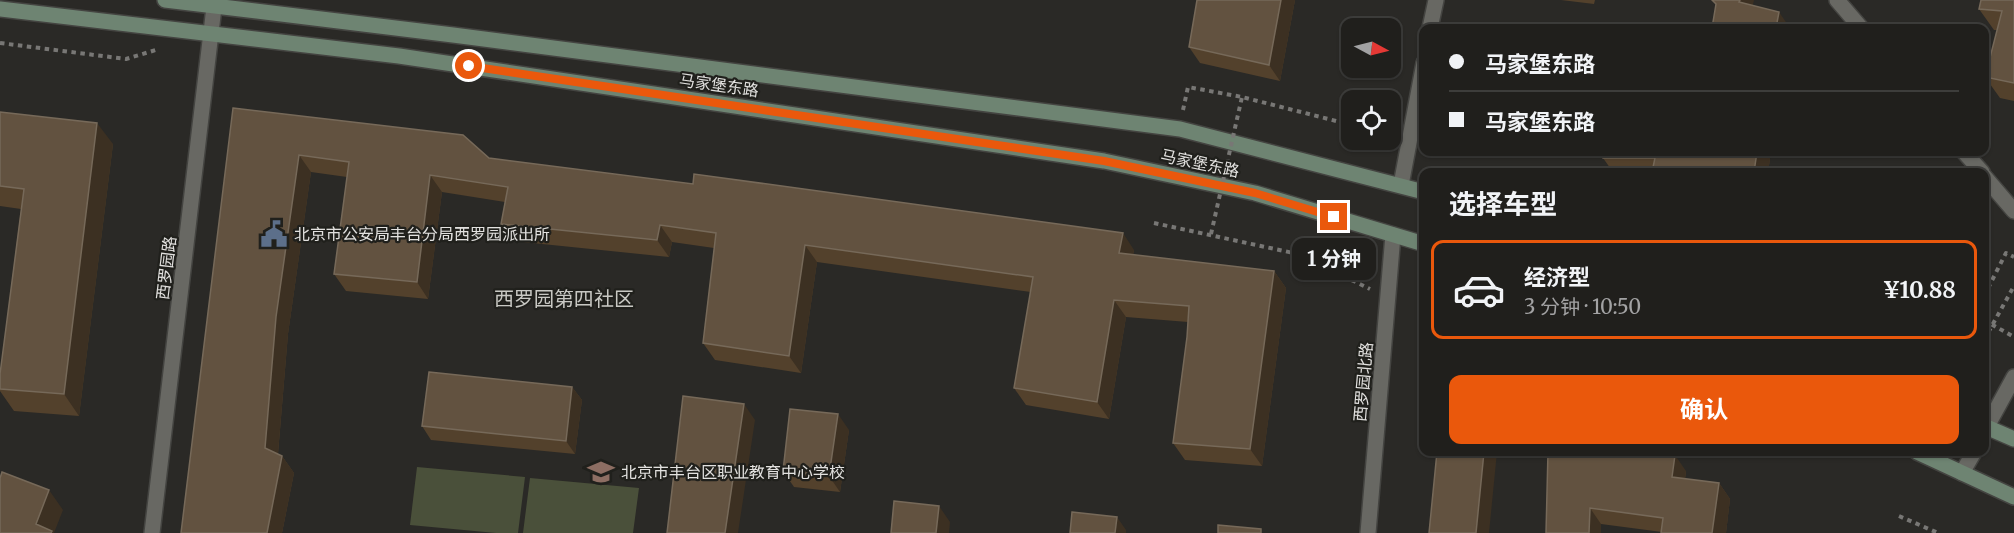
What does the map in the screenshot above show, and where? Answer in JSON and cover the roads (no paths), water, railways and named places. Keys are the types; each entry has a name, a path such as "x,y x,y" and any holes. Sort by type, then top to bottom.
{"main road":[{"name":"马家堡东路","path":"165,0 1180,129 1419,190"},
{"name":"马家堡东路","path":"0,9 399,56 1104,161 1255,193 1419,243"},
{"path":"1989,430 2014,439"},
{"path":"1926,456 2014,497"}],"street":[{"path":"1431,24 1436,0"},
{"path":"1838,0 1858,24"},
{"name":"西罗园路","path":"152,533 214,7"},
{"path":"1401,185 1419,90"},
{"path":"1967,156 1978,168"},
{"path":"1989,181 2014,211"},
{"name":"西罗园北路","path":"1368,533 1393,235"},
{"path":"1989,421 2014,377"},
{"path":"1962,473 1972,456"}],"place":[{"name":"北京市公安局丰台分局西罗园派出所","path":"274,234"},
{"name":"北京市丰台区职业教育中心学校","path":"601,472"}],"district":[{"name":"西罗园第四社区","path":"564,298"}]}
